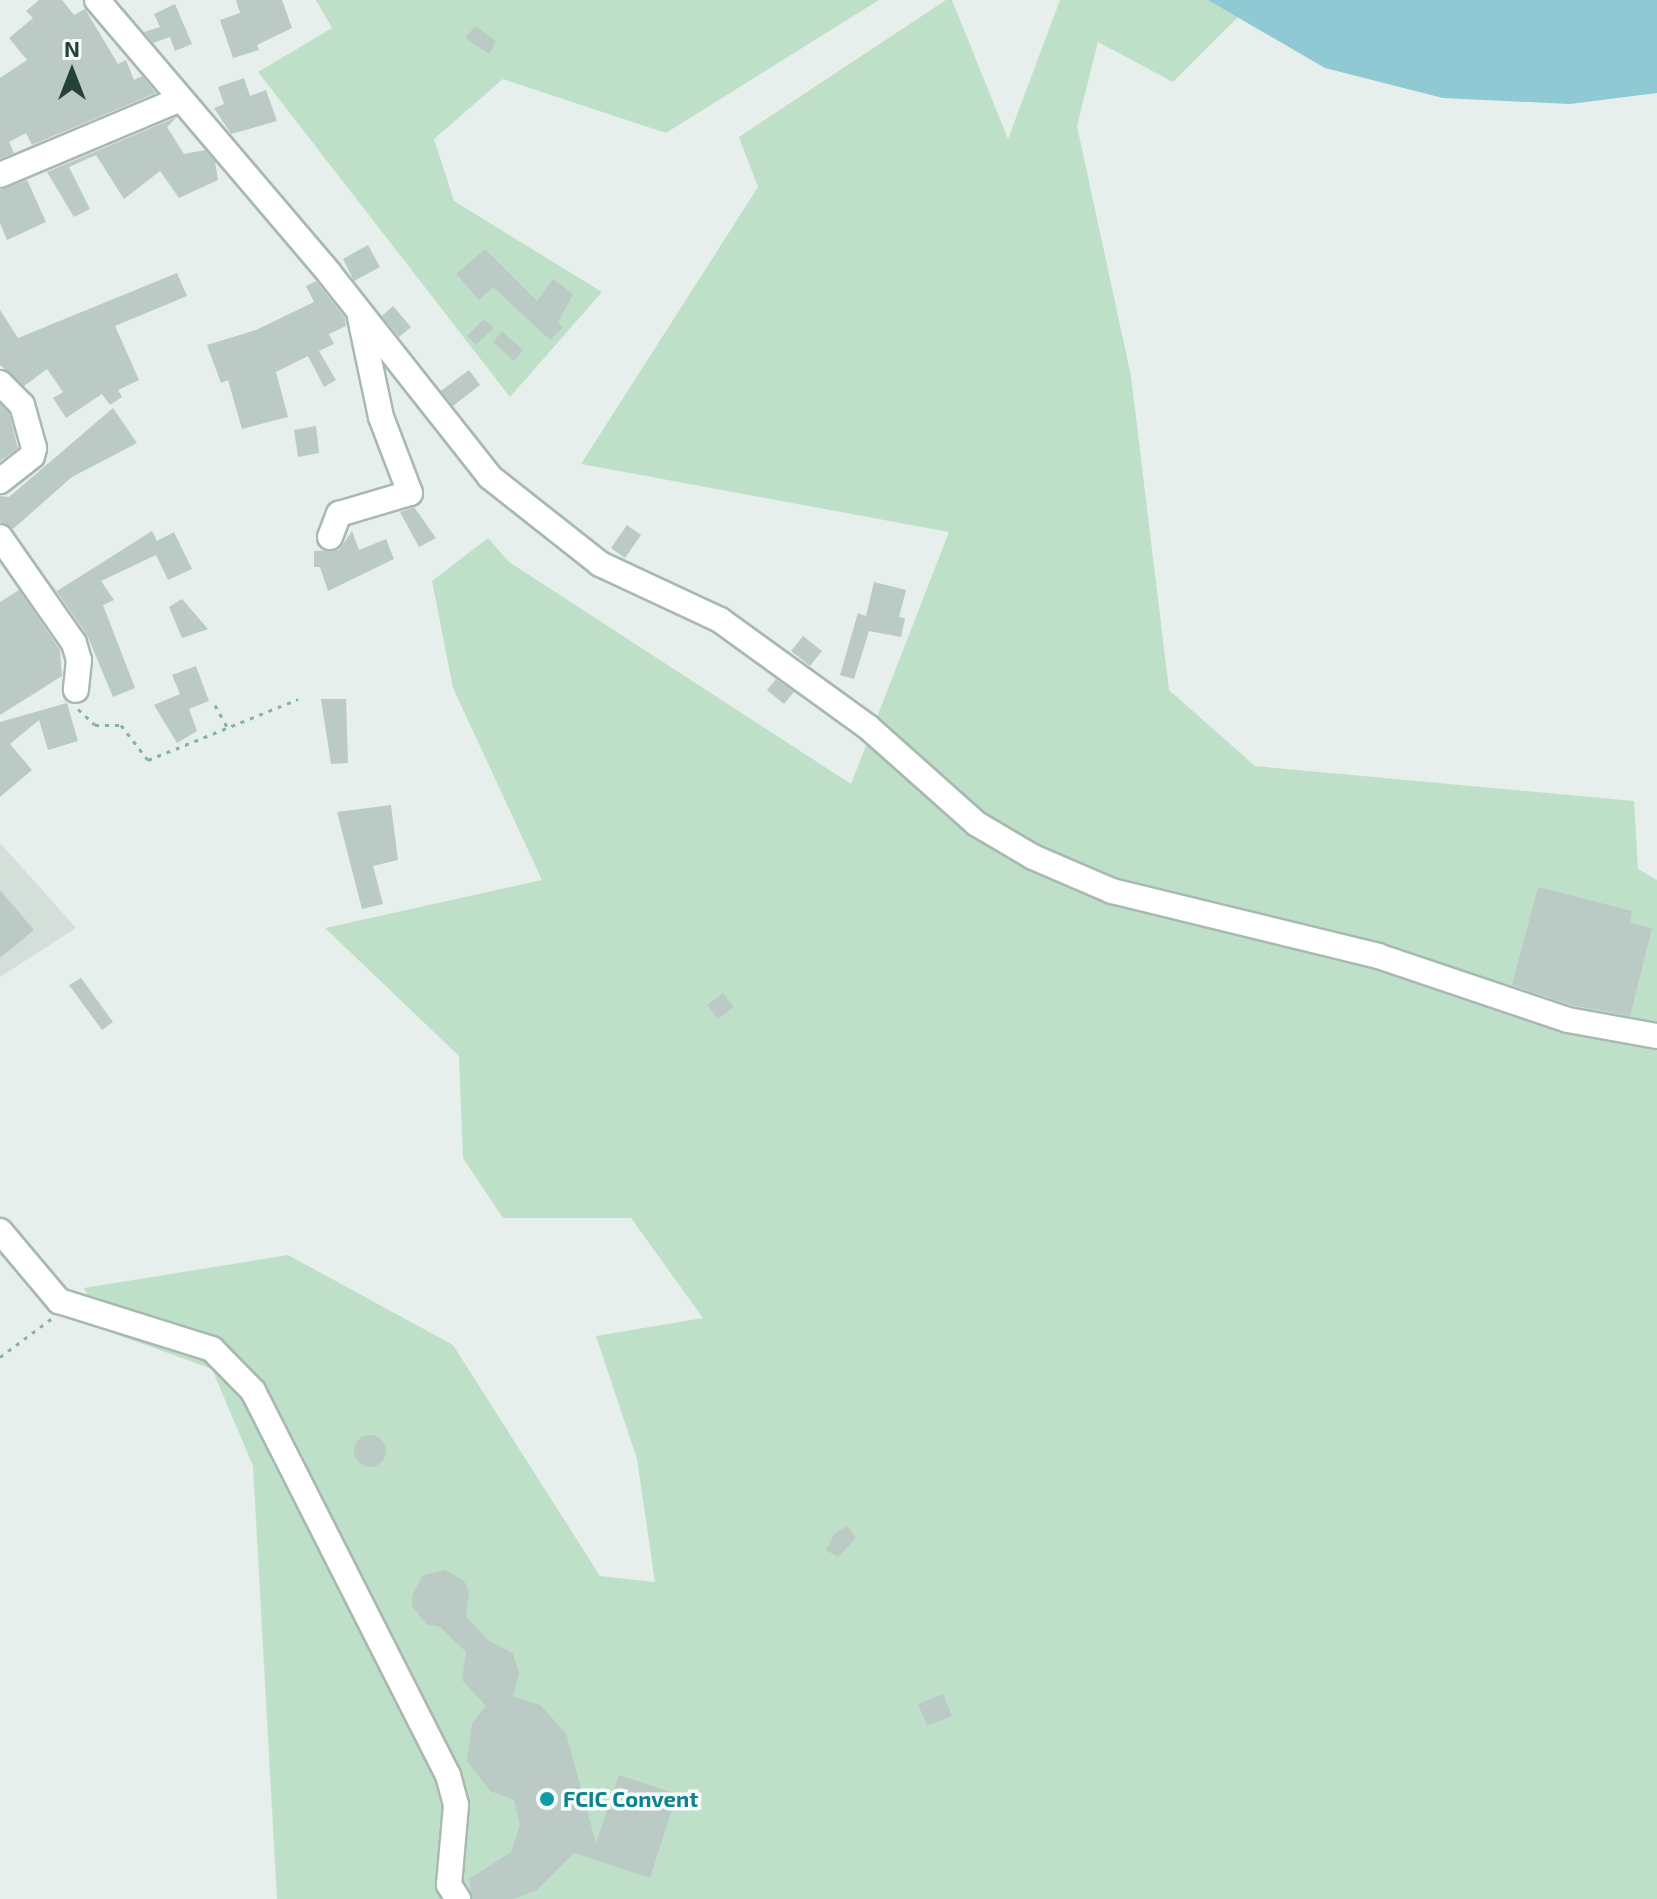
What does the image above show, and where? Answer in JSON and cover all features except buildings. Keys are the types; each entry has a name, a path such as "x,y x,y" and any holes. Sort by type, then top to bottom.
{"street":[{"path":"97,0 358,311 490,477 600,564 720,620 868,727 977,824 1033,857 1112,891 1378,956 1568,1020 1657,1036"},
{"path":"0,175 181,99"},
{"path":"330,537 339,514 410,493 381,417 358,311"},
{"path":"0,383 27,415 34,450 0,481"},
{"path":"0,537 74,643 79,660 76,690"},
{"path":"0,1231 59,1301 212,1349 253,1391 448,1775 456,1805 449,1885 458,1899"}],"path":[{"path":"76,690 77,708 92,723 121,725 148,760 298,699"},
{"path":"215,705 228,728"},
{"path":"0,1357 49,1325 59,1301"}],"shaded area":[{"path":"0,843 76,928 0,977"}],"green space":[{"path":"316,0 879,0 666,133 503,79 434,139 454,201 602,292 510,397 258,72 332,28"},
{"path":"946,0 952,0 1008,139 1060,0 1208,0 1238,17 1173,82 1098,42 1077,126 1131,376 1169,690 1255,766 1634,801 1638,869 1657,880 1657,1899 277,1899 253,1466 212,1369 107,1331 84,1288 288,1255 453,1345 600,1576 655,1582 637,1459 596,1336 703,1318 631,1218 503,1218 463,1158 459,1056 325,928 542,880 453,688 432,581 488,538 509,562 851,784 949,532 581,464 758,187 739,137"}],"water":[{"path":"1208,0 1657,0 1657,93 1570,104 1443,98 1325,68"}],"place":[{"name":"FCIC Convent","path":"547,1799"}]}
